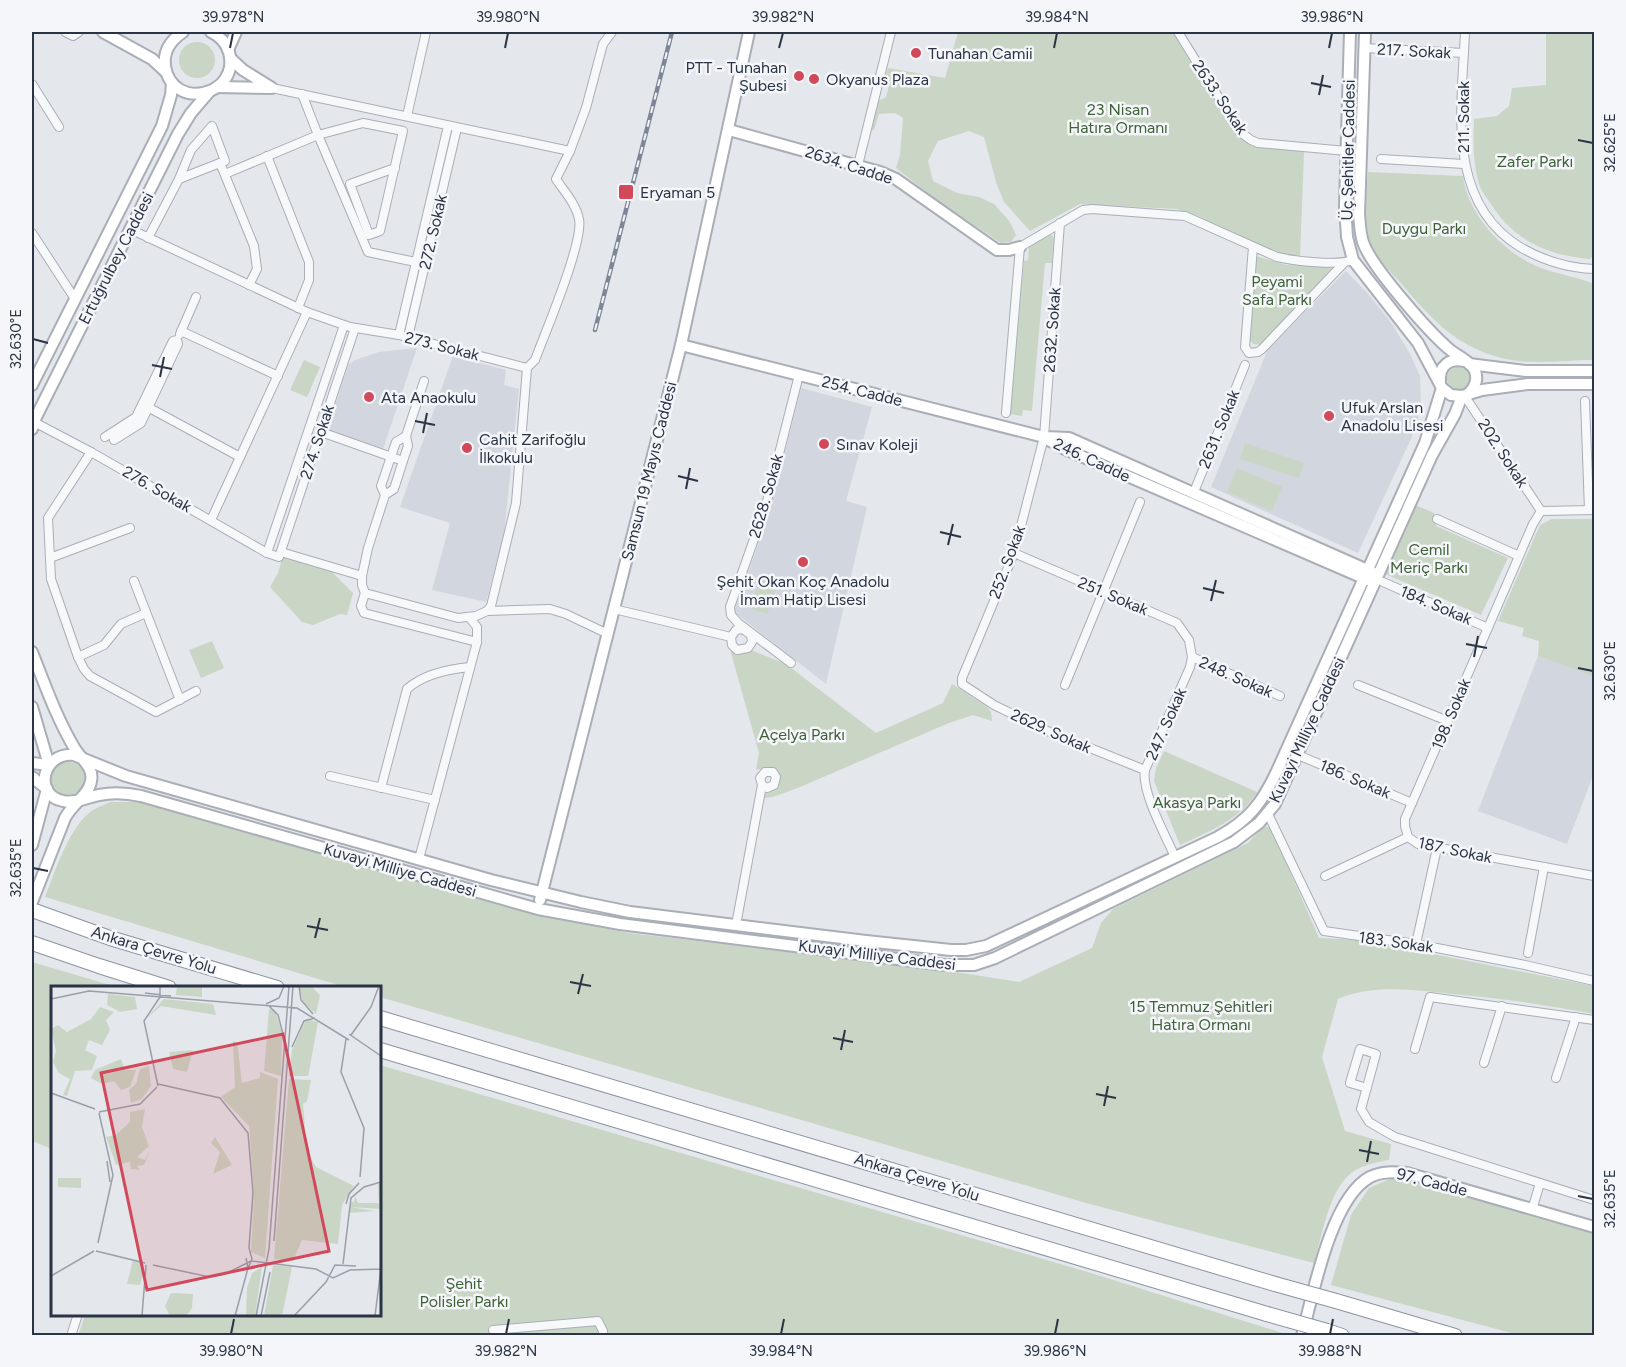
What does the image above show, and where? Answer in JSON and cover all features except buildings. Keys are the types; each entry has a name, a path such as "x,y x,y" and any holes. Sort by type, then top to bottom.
{"highway":[{"name":"Ankara Çevre Yolu","path":"32,910 110,938 274,986"},
{"name":"Ankara Çevre Yolu","path":"32,943 166,986"},
{"name":"Ankara Çevre Yolu","path":"381,1018 1275,1284 1455,1335"},
{"name":"Ankara Çevre Yolu","path":"381,1050 1342,1335"}],"main road":[{"path":"103,32 152,59 180,89 189,93 272,88"},
{"path":"167,32 182,32"},
{"name":"Ertuğrulbey Caddesi","path":"32,385 162,126 171,95 165,53 169,44 182,32"},
{"path":"211,32 222,39 229,54 243,70 272,88"},
{"path":"229,54 236,32"},
{"name":"Samsun 19 Mayıs Caddesi","path":"538,909 681,345 749,32"},
{"name":"Üç Şehitler Caddesi","path":"1350,32 1345,206 1348,262 1418,343 1441,386"},
{"name":"Üç Şehitler Caddesi","path":"1365,32 1359,214 1363,242 1375,265 1431,331 1449,350 1467,362"},
{"name":"Ertuğrulbey Caddesi","path":"33,425 178,135 191,113 228,74 229,54"},
{"name":"2634. Cadde","path":"729,130 858,165 896,179 997,250 1020,247"},
{"name":"254. Cadde","path":"681,345 1044,437"},
{"path":"1594,371 1526,371 1453,360 1440,372 1441,386 1451,395 1465,395 1482,390 1528,384 1594,384"},
{"path":"1465,395 1472,390 1476,379 1473,368 1467,362"},
{"name":"Kuvayi Milliye Caddesi","path":"81,758 126,776 542,894 630,912 866,941 966,950 998,941 1233,829 1261,801 1425,443 1441,386"},
{"name":"Kuvayi Milliye Caddesi","path":"78,800 116,793 141,796 538,909 620,924 957,966 974,965 995,958 1234,842 1248,833 1268,814 1275,804 1378,580 1432,455 1465,395"},
{"name":"246. Cadde","path":"1044,437 1069,438 1194,492 1364,574"},
{"name":"246. Cadde","path":"1044,437 1065,449 1364,574"},
{"path":"1364,574 1378,580"},
{"path":"32,652 61,726 92,776 89,790 72,806 65,818 32,902"},
{"path":"32,707 49,765"},
{"path":"32,845 47,789 45,776 49,765 54,759 67,754 81,758"},
{"path":"32,764 49,765"},
{"path":"32,777 57,799 64,802 78,800"},
{"path":"1069,908 1074,920"},
{"name":"97. Cadde","path":"1302,1335 1322,1261 1336,1221 1358,1186 1371,1176 1387,1171 1407,1173 1594,1227"}],"street":[{"path":"65,32 73,36 80,32"},
{"path":"407,116 426,32"},
{"path":"487,611 516,503 527,368 535,360 571,261 579,228 578,216 556,179 570,151 586,108 603,44 612,32"},
{"path":"858,165 891,32"},
{"name":"2633. Sokak","path":"1178,32 1245,137 1258,143 1347,151"},
{"name":"211. Sokak","path":"1465,32 1461,134 1464,164 1477,201 1491,222 1507,239 1555,264 1594,269"},
{"name":"217. Sokak","path":"1364,48 1464,53"},
{"path":"32,84 59,127"},
{"path":"272,88 570,151"},
{"path":"303,94 368,252 425,264"},
{"path":"225,174 318,135 363,123 403,131 395,168 380,231 369,236 350,184 395,168"},
{"path":"148,238 191,150 212,126 225,161 179,178"},
{"name":"272. Sokak","path":"399,335 448,126"},
{"name":"272. Sokak","path":"408,337 457,128"},
{"path":"267,156 309,262 309,280 298,308"},
{"path":"1381,159 1464,164"},
{"path":"220,163 254,246 256,269 249,285"},
{"path":"1006,413 1020,247 1087,209 1172,214 1197,221 1266,253 1292,261 1348,262"},
{"name":"2632. Sokak","path":"1044,437 1060,223"},
{"name":"273. Sokak","path":"130,229 298,308 344,325 408,337 527,368"},
{"path":"32,233 75,299"},
{"path":"1253,247 1245,347 1250,353 1262,349 1348,262"},
{"path":"105,437 135,420 146,406 178,344 177,340 196,297"},
{"path":"211,520 307,312"},
{"name":"274. Sokak","path":"267,553 344,325"},
{"name":"274. Sokak","path":"280,555 355,328"},
{"path":"181,331 278,376"},
{"name":"2631. Sokak","path":"1194,492 1245,365"},
{"name":"2628. Sokak","path":"749,632 731,615 730,607 766,505 799,375"},
{"path":"424,381 406,436 408,446 403,461 393,489 385,495 368,548 362,576 365,593 361,606 364,613 477,642"},
{"name":"202. Sokak","path":"1465,395 1541,512"},
{"path":"1541,512 1592,510 1585,401"},
{"path":"114,440 141,423 146,406"},
{"path":"146,406 240,458"},
{"name":"276. Sokak","path":"33,425 91,452 267,553 362,576"},
{"path":"321,432 403,461"},
{"path":"385,495 381,486 396,442 406,436"},
{"name":"252. Sokak","path":"962,684 962,678 1014,553 1044,437"},
{"path":"91,452 48,518 51,579 78,657 90,676 156,712 196,691"},
{"path":"1065,685 1140,502"},
{"name":"198. Sokak","path":"1407,837 1405,822 1412,803 1533,524 1541,512"},
{"path":"1437,519 1519,556"},
{"path":"50,558 130,528"},
{"name":"251. Sokak","path":"1014,553 1177,623 1186,633 1192,657"},
{"name":"184. Sokak","path":"1378,580 1488,628"},
{"path":"134,581 180,700"},
{"path":"365,593 458,618 487,611 550,609 608,633"},
{"path":"614,609 731,637"},
{"path":"78,657 104,645 121,624 146,613"},
{"path":"419,859 477,642 477,627 469,617"},
{"path":"749,632 752,642 744,650 734,648 731,637 740,629 749,632 791,663"},
{"name":"247. Sokak","path":"1175,857 1146,789 1144,777 1145,770 1186,679 1192,657"},
{"name":"248. Sokak","path":"1192,657 1280,696"},
{"path":"381,788 407,689 412,684 447,669 470,667"},
{"name":"2629. Sokak","path":"962,684 994,705 1046,730 1145,770"},
{"path":"1358,685 1448,721"},
{"name":"186. Sokak","path":"1298,755 1412,803"},
{"path":"330,776 435,800"},
{"path":"736,925 762,785"},
{"name":"183. Sokak","path":"1268,814 1323,930 1416,944 1594,981"},
{"name":"187. Sokak","path":"1325,876 1407,837 1415,844 1594,876"},
{"path":"1416,944 1437,848"},
{"path":"1528,953 1544,867"},
{"path":"1415,1049 1430,996 1594,1020"},
{"path":"1484,1063 1502,1006"},
{"path":"1556,1078 1576,1017"},
{"path":"1367,1088 1350,1083 1360,1049 1376,1054 1367,1088 1361,1109 1369,1122 1395,1137 1594,1200"},
{"path":"1532,1210 1540,1183"},
{"path":"71,1335 77,1316"},
{"path":"493,1330 598,1321 603,1335"}],"shaded area":[{"name":"Ufuk Arslan Anadolu Lisesi","path":"1346,271 1392,324 1420,376 1421,402 1415,430 1358,553 1211,487 1268,349"},
{"name":"Ata Anaokulu","path":"417,348 383,449 327,430 348,365 355,360 379,352"},
{"name":"Cahit Zarifoğlu İlkokulu","path":"453,356 506,370 504,385 519,389 504,534 486,602 432,590 450,523 400,507"},
{"name":"Şehit Okan Koç Anadolu İmam Hatip Lisesi","path":"801,388 872,407 846,501 867,507 826,684 734,612 770,511"},
{"path":"1538,656 1594,677 1594,773 1567,844 1478,811"}],"green space":[{"name":"23 Nisan Hatıra Ormanı","path":"958,32 1172,32 1234,132 1252,146 1304,152 1300,258 1266,251 1198,216 1176,209 1080,204 1030,231 1004,202 984,137 969,131 938,141 928,161 933,181 957,193 979,197 994,204 1010,222 1016,235 1011,242 1001,243 934,198 896,168 900,155 903,118 895,113 879,114 874,130 869,130 878,101 886,97 890,82 886,75 888,68 945,78"},
{"name":"Zafer Parkı","path":"1546,32 1594,32 1594,255 1590,259 1546,250 1521,237 1500,217 1480,187 1477,176 1474,119 1497,116 1509,106 1512,88 1546,85"},
{"path":"197,42 209,48 215,60 209,72 197,78 185,72 179,60 185,48"},
{"name":"Duygu Parkı","path":"1368,172 1463,176 1466,191 1481,221 1505,246 1532,264 1592,283 1594,360 1533,362 1509,360 1467,345 1442,327 1383,264 1371,245 1366,202"},
{"path":"1050,235 1054,239 1052,263 1045,263 1032,411 1023,410 1022,416 1010,414 1024,261 1028,260 1029,247"},
{"name":"Peyami Safa Parkı","path":"1256,256 1287,265 1330,266 1332,268 1262,345 1253,344 1248,338 1253,260"},
{"path":"304,360 320,367 307,397 290,390"},
{"path":"1459,367 1468,370 1471,379 1468,388 1459,391 1450,388 1447,379 1450,370"},
{"path":"1245,443 1304,463 1299,478 1240,459"},
{"path":"1237,468 1282,487 1272,511 1227,492"},
{"name":"Cemil Meriç Parkı","path":"1415,505 1434,513 1436,526 1508,558 1481,615 1385,574"},
{"path":"1552,519 1594,519 1594,677 1538,656 1539,641 1522,636 1524,628 1498,621 1540,525"},
{"path":"283,556 330,570 353,593 347,615 340,614 313,625 302,622 270,587 278,573"},
{"path":"761,577 778,582 767,614 750,608"},
{"path":"212,641 224,668 201,678 189,650"},
{"name":"Açelya Parkı","path":"732,650 751,650 786,664 876,733 943,703 952,684 987,707 991,712 992,721 973,715 949,723 800,787 765,798 765,794 773,789 779,777 775,770 770,768 756,770 759,753"},
{"name":"Akasya Parkı","path":"1164,751 1257,792 1250,802 1232,818 1180,845 1154,781 1156,768"},
{"path":"68,762 80,767 85,779 80,791 68,796 56,791 51,779 56,767"},
{"name":"15 Temmuz Şehitleri Hatıra Ormanı","path":"110,802 140,802 536,915 629,933 917,966 1019,982 1092,948 1101,923 1113,909 1248,843 1264,826 1271,828 1319,938 1362,940 1594,986 1594,1014 1506,1000 1409,990 1366,991 1338,999 1322,1057 1345,1131 1391,1144 1389,1160 1358,1169 1342,1183 1331,1204 1314,1263 1086,1203 381,997 381,986 342,986 45,897 70,838 84,817"},
{"path":"32,962 114,986 51,986 51,1149 32,1141"},
{"name":"Şehit Polisler Parkı","path":"381,1065 1091,1273 1289,1335 78,1336 85,1316 381,1316"},
{"path":"1394,1177 1425,1183 1594,1232 1594,1335 1519,1335 1331,1285 1351,1215 1369,1188"}],"railway":[{"path":"595,330 672,32"}],"place":[{"name":"Tunahan Camii","path":"916,53"},
{"name":"PTT - Tunahan Şubesi","path":"799,76"},
{"name":"Okyanus Plaza","path":"814,79"},
{"name":"Eryaman 5","path":"626,192"},
{"name":"Ata Anaokulu","path":"369,397"},
{"name":"Ufuk Arslan Anadolu Lisesi","path":"1329,416"},
{"name":"Sınav Koleji","path":"824,444"},
{"name":"Cahit Zarifoğlu İlkokulu","path":"467,448"},
{"name":"Şehit Okan Koç Anadolu İmam Hatip Lisesi","path":"803,562"}]}
